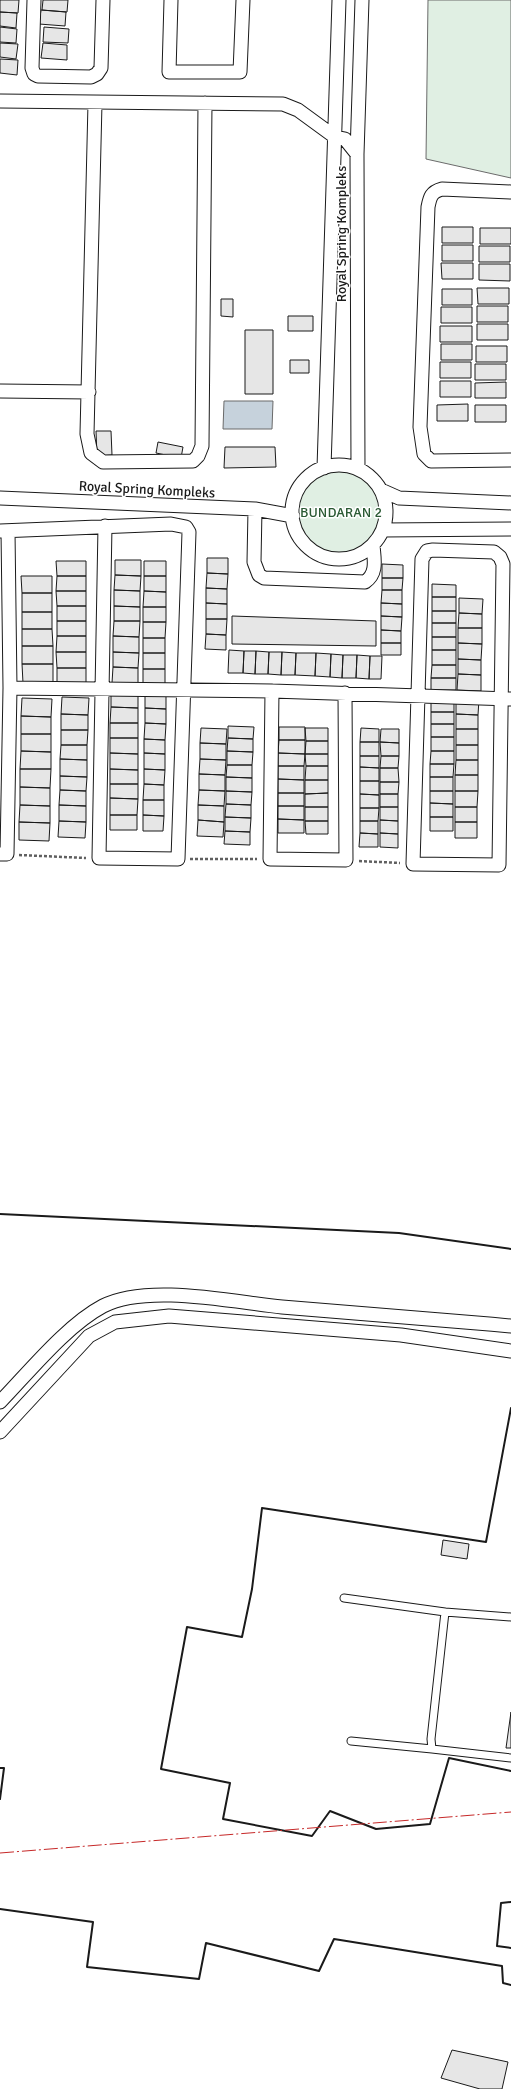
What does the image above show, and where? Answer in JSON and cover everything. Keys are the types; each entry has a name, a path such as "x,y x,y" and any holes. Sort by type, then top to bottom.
{"street":[{"path":"34,0 32,68 34,74 38,76 91,77 97,74 101,68 103,0"},
{"path":"171,0 169,72 240,72 243,0"},
{"name":"Royal Spring Kompleks","path":"324,468 339,0"},
{"name":"Royal Spring Kompleks","path":"358,468 357,154 362,0"},
{"path":"0,101 283,104 298,110 335,137 345,139 357,154"},
{"path":"95,103 88,446 91,453 103,462 193,461 198,456 202,446 205,103"},
{"path":"511,192 442,189 435,191 430,196 428,207 420,427 424,454 431,461 511,460"},
{"path":"0,391 89,392"},
{"path":"340,465 358,468 375,481 381,490 386,510 383,530 373,545 366,551 350,558 332,559 324,557 312,550 302,541 294,525 292,516 294,499 302,483 312,474 324,468 340,465"},
{"path":"381,490 399,498 511,503"},
{"name":"Royal Spring Kompleks","path":"0,498 255,509 292,516"},
{"path":"255,509 254,562 259,575 264,578 365,582 371,578 374,572 373,545"},
{"path":"4,854 10,688 4,531 105,526 180,524 186,527 189,532 185,691 178,859 99,858 105,526"},
{"path":"383,530 511,529"},
{"path":"427,550 490,552 497,554 507,564 506,699 499,865 413,864 422,559 427,550"},
{"path":"10,688 272,691 506,699"},
{"path":"272,691 270,859 346,860 345,693"},
{"path":"0,1402 83,1319 104,1306 127,1298 164,1294 511,1326"},
{"path":"0,1432 89,1336 115,1322 135,1318 169,1316 401,1334 511,1351"}],"lane":[{"path":"344,1598 445,1612 511,1618"},
{"path":"432,1749 431,1739 445,1612"},
{"path":"351,1741 511,1758"}],"path":[{"path":"4,854 99,858"},
{"path":"178,859 270,859"},
{"path":"346,860 413,864"}],"green space":[{"path":"428,0 511,0 511,178 426,159"},
{"name":"BUNDARAN 2","path":"339,470 355,474 369,483 378,497 382,513 378,529 369,543 355,552 339,556 323,552 309,543 300,529 296,513 300,497 309,483 323,474"}],"shaded area":[{"path":"224,401 273,401 272,429 223,429"}],"building":[{"path":"0,0 19,0 18,13 0,12"},
{"path":"43,0 68,0 67,12 42,10"},
{"path":"41,10 66,12 65,26 39,24"},
{"path":"0,12 17,13 16,28 0,26"},
{"path":"0,27 17,29 16,43 0,42"},
{"path":"44,27 69,29 68,43 43,42"},
{"path":"0,43 18,44 16,59 0,57"},
{"path":"43,43 67,45 67,60 41,58"},
{"path":"0,59 18,60 17,75 0,73"},
{"path":"442,227 473,227 473,243 442,243"},
{"path":"480,228 511,228 511,244 480,244"},
{"path":"442,245 473,245 473,261 442,261"},
{"path":"479,246 510,246 510,262 479,262"},
{"path":"441,263 473,263 473,279 442,279"},
{"path":"479,264 510,264 510,281 479,280"},
{"path":"477,288 509,288 509,304 478,304"},
{"path":"442,289 472,289 472,305 442,305"},
{"path":"221,299 233,299 233,317 221,316"},
{"path":"477,306 508,306 508,322 477,322"},
{"path":"441,307 472,307 472,323 441,323"},
{"path":"288,316 313,316 313,331 288,331"},
{"path":"477,324 508,324 508,340 477,340"},
{"path":"440,326 472,326 472,342 440,342"},
{"path":"245,330 273,330 273,394 245,394"},
{"path":"441,344 472,344 472,360 441,360"},
{"path":"476,346 507,346 507,362 476,362"},
{"path":"290,360 309,360 309,373 290,373"},
{"path":"440,362 471,362 471,378 440,378"},
{"path":"475,364 506,364 506,380 475,380"},
{"path":"440,381 471,381 471,397 440,397"},
{"path":"506,382 506,398 475,398 475,383"},
{"path":"468,404 468,421 437,421 437,405"},
{"path":"475,405 506,405 506,422 475,422"},
{"path":"96,431 111,431 112,455 97,456"},
{"path":"158,442 183,447 181,458 156,453"},
{"path":"225,447 275,447 276,467 224,468"},
{"path":"207,558 228,558 228,574 207,573"},
{"path":"115,560 141,560 141,576 115,575"},
{"path":"56,561 86,561 86,576 57,576"},
{"path":"144,561 166,561 166,576 144,576"},
{"path":"382,564 403,565 403,578 382,578"},
{"path":"207,573 228,574 227,589 206,588"},
{"path":"115,575 141,576 140,591 114,590"},
{"path":"21,576 52,576 52,593 22,593"},
{"path":"57,576 86,576 86,591 56,591"},
{"path":"144,576 166,576 166,592 144,591"},
{"path":"382,578 403,578 402,590 382,590"},
{"path":"432,584 456,585 456,597 432,597"},
{"path":"206,588 227,589 227,604 206,603"},
{"path":"114,590 140,591 140,607 114,606"},
{"path":"382,590 402,590 402,604 381,603"},
{"path":"56,591 86,591 86,606 57,606"},
{"path":"144,591 166,592 166,607 143,607"},
{"path":"22,593 52,593 52,612 22,612"},
{"path":"432,597 456,597 456,611 432,611"},
{"path":"459,598 483,599 482,614 459,613"},
{"path":"206,603 227,604 227,619 206,619"},
{"path":"381,603 402,604 402,617 381,616"},
{"path":"57,606 86,606 86,621 57,621"},
{"path":"114,606 140,607 140,621 114,621"},
{"path":"143,607 166,607 166,622 143,622"},
{"path":"432,611 456,611 456,623 432,623"},
{"path":"22,612 52,612 52,629 22,629"},
{"path":"459,613 482,614 482,628 458,628"},
{"path":"232,616 376,621 376,646 232,644"},
{"path":"381,616 402,617 401,631 381,630"},
{"path":"206,619 227,619 226,635 206,634"},
{"path":"57,621 86,621 86,636 57,636"},
{"path":"114,621 140,621 139,637 113,636"},
{"path":"143,622 166,622 165,638 143,638"},
{"path":"432,623 456,623 456,637 432,637"},
{"path":"458,628 482,628 482,644 458,643"},
{"path":"22,629 52,629 53,646 22,646"},
{"path":"381,630 401,631 401,643 381,643"},
{"path":"206,634 226,635 226,650 205,649"},
{"path":"57,636 86,636 86,652 56,652"},
{"path":"113,636 139,637 139,653 113,652"},
{"path":"432,637 456,637 456,650 432,650"},
{"path":"143,638 165,638 165,653 143,653"},
{"path":"381,643 401,643 401,655 381,655"},
{"path":"458,643 482,644 481,660 458,659"},
{"path":"22,646 53,646 53,664 22,664"},
{"path":"229,650 244,651 243,673 228,673"},
{"path":"432,650 456,650 456,665 432,665"},
{"path":"244,651 256,651 255,674 243,673"},
{"path":"256,651 269,652 268,674 255,674"},
{"path":"56,652 86,652 86,668 57,668"},
{"path":"113,652 139,653 138,668 113,667"},
{"path":"269,652 282,652 281,675 268,674"},
{"path":"282,652 296,653 295,675 281,675"},
{"path":"143,653 165,653 165,669 143,669"},
{"path":"296,653 316,653 315,676 295,675"},
{"path":"316,653 331,654 330,677 315,676"},
{"path":"331,654 343,655 342,678 330,677"},
{"path":"343,655 357,655 356,678 342,678"},
{"path":"357,655 370,656 369,679 356,678"},
{"path":"370,656 382,656 381,679 369,679"},
{"path":"458,659 481,660 481,675 458,674"},
{"path":"22,664 53,664 53,682 23,683"},
{"path":"432,665 456,665 456,678 431,678"},
{"path":"113,667 138,668 138,684 112,683"},
{"path":"57,668 86,668 86,683 57,683"},
{"path":"143,669 165,669 165,684 143,684"},
{"path":"458,674 481,675 481,691 457,690"},
{"path":"431,678 456,678 456,690 431,690"},
{"path":"111,692 138,693 138,708 111,707"},
{"path":"145,692 166,693 166,709 145,708"},
{"path":"62,697 89,698 88,715 61,714"},
{"path":"22,698 52,699 51,717 21,716"},
{"path":"431,698 454,699 454,712 431,712"},
{"path":"456,698 479,699 478,715 456,714"},
{"path":"111,707 138,708 138,723 110,723"},
{"path":"145,708 166,709 166,724 145,723"},
{"path":"431,712 454,712 454,724 431,724"},
{"path":"61,714 88,715 88,730 61,730"},
{"path":"456,714 478,715 478,729 456,729"},
{"path":"21,716 51,717 51,734 21,734"},
{"path":"110,723 138,723 138,738 110,738"},
{"path":"145,723 166,724 165,740 144,739"},
{"path":"431,724 454,724 454,737 431,737"},
{"path":"228,726 254,727 253,739 228,738"},
{"path":"279,727 305,727 305,740 279,740"},
{"path":"201,728 227,729 226,744 200,743"},
{"path":"305,728 328,728 328,741 306,741"},
{"path":"361,728 379,729 379,742 360,742"},
{"path":"381,729 399,729 399,743 380,742"},
{"path":"456,729 478,729 478,745 456,745"},
{"path":"61,730 88,730 87,745 61,745"},
{"path":"21,734 51,734 51,752 21,751"},
{"path":"431,737 454,737 454,751 431,751"},
{"path":"110,738 138,738 138,754 110,753"},
{"path":"228,738 253,739 253,752 227,751"},
{"path":"144,739 165,740 165,754 144,753"},
{"path":"279,740 305,740 305,754 278,753"},
{"path":"306,741 328,741 328,754 305,754"},
{"path":"360,742 379,742 379,756 360,756"},
{"path":"380,742 399,743 399,756 381,756"},
{"path":"200,743 226,744 226,760 200,759"},
{"path":"61,745 87,745 87,760 60,759"},
{"path":"456,745 478,745 478,760 456,760"},
{"path":"21,751 51,752 51,769 20,769"},
{"path":"227,751 253,752 252,765 227,765"},
{"path":"431,751 454,751 454,764 430,764"},
{"path":"110,753 138,754 138,770 110,769"},
{"path":"144,753 165,754 165,770 144,769"},
{"path":"278,753 305,754 304,766 278,766"},
{"path":"305,754 328,754 328,766 306,766"},
{"path":"360,756 379,756 379,768 360,767"},
{"path":"381,756 399,756 398,768 380,768"},
{"path":"60,759 87,760 87,777 60,776"},
{"path":"200,759 226,760 225,775 199,774"},
{"path":"456,760 478,760 478,775 455,775"},
{"path":"430,764 454,764 453,777 430,777"},
{"path":"227,765 252,765 252,778 226,777"},
{"path":"278,766 304,766 304,780 278,779"},
{"path":"306,766 328,766 328,780 305,780"},
{"path":"360,767 379,768 379,781 360,781"},
{"path":"380,768 398,768 399,782 380,782"},
{"path":"20,769 51,769 50,788 20,787"},
{"path":"110,769 138,770 138,784 110,784"},
{"path":"144,769 165,770 164,785 144,784"},
{"path":"199,774 225,775 225,791 199,790"},
{"path":"455,775 478,775 478,791 455,791"},
{"path":"60,776 87,777 86,791 60,790"},
{"path":"226,777 252,778 252,792 226,791"},
{"path":"430,777 453,777 453,791 430,791"},
{"path":"278,779 304,780 304,793 278,793"},
{"path":"305,780 328,780 328,793 305,794"},
{"path":"360,781 379,781 379,795 360,794"},
{"path":"380,782 399,782 398,794 380,794"},
{"path":"110,784 138,784 138,799 110,798"},
{"path":"144,784 164,785 164,800 143,800"},
{"path":"20,787 50,788 50,806 20,805"},
{"path":"60,790 86,791 86,806 59,805"},
{"path":"199,790 225,791 224,806 198,805"},
{"path":"226,791 252,792 251,805 226,804"},
{"path":"430,791 453,791 453,804 430,803"},
{"path":"455,791 478,791 477,807 455,807"},
{"path":"278,793 304,793 304,806 278,806"},
{"path":"328,793 328,807 305,807 305,794"},
{"path":"360,794 379,795 379,808 360,808"},
{"path":"380,794 398,794 398,807 380,807"},
{"path":"110,798 138,799 137,815 110,815"},
{"path":"143,800 164,800 164,816 143,815"},
{"path":"430,803 453,804 453,817 430,817"},
{"path":"226,804 251,805 251,818 225,817"},
{"path":"20,805 50,806 50,823 19,822"},
{"path":"59,805 86,806 86,822 59,821"},
{"path":"198,805 224,806 224,822 198,820"},
{"path":"278,806 304,806 304,820 278,819"},
{"path":"305,807 328,807 328,821 305,821"},
{"path":"380,807 398,807 398,821 380,820"},
{"path":"455,807 477,807 477,822 455,822"},
{"path":"360,808 379,808 378,821 360,821"},
{"path":"110,815 137,815 137,830 110,830"},
{"path":"143,815 164,816 163,831 143,831"},
{"path":"225,817 251,818 250,832 225,831"},
{"path":"430,817 453,817 453,831 430,831"},
{"path":"278,819 304,820 304,833 278,833"},
{"path":"198,820 224,822 223,837 197,836"},
{"path":"380,820 398,821 398,834 380,833"},
{"path":"59,821 86,822 85,838 58,837"},
{"path":"305,821 328,821 328,834 306,834"},
{"path":"360,821 378,821 378,834 360,833"},
{"path":"19,822 50,823 49,841 19,840"},
{"path":"455,822 477,822 477,838 455,838"},
{"path":"225,831 250,832 250,845 224,844"},
{"path":"360,833 378,834 378,847 359,847"},
{"path":"380,833 398,834 398,848 380,847"},
{"path":"443,1540 469,1544 467,1559 441,1555"},
{"path":"511,1712 511,1748 506,1748"},
{"path":"452,2050 508,2062 502,2089 480,2089 441,2078"}],"wall":[{"path":"0,1214 399,1233 511,1249"},
{"path":"511,1408 486,1542 262,1508 252,1589 242,1637 187,1627 161,1769 230,1783 223,1819 312,1836 330,1811 376,1829 430,1824 449,1758 511,1771"},
{"path":"0,1768 4,1768 0,1799"},
{"path":"511,1902 501,1903 497,1946 511,1948"},
{"path":"0,1909 93,1922 87,1967 199,1979 206,1943 319,1971 334,1939 502,1966 503,1983 511,1985"}],"power":[{"path":"0,1853 511,1812"}]}
